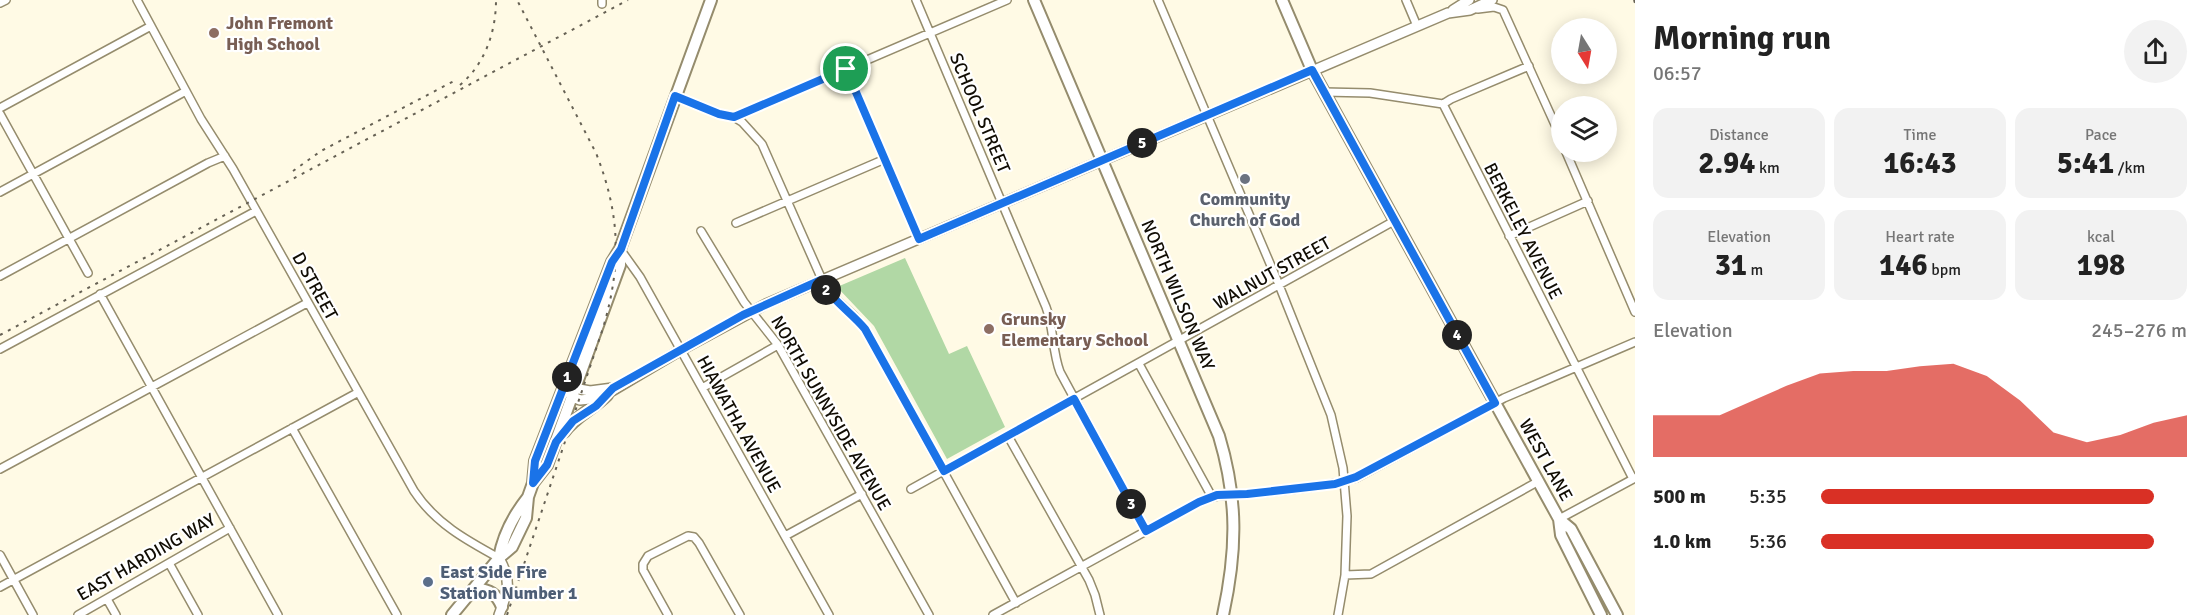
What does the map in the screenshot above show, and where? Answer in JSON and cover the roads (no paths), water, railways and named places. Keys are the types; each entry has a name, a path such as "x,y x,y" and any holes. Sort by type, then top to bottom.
{"main road":[{"path":"452,615 499,558 513,547 526,518 535,461 612,262 621,249 711,0"},
{"name":"NORTH WILSON WAY","path":"1034,0 1180,341 1226,458 1232,494 1234,548 1231,578 1223,615"},
{"name":"WEST LANE","path":"1282,0 1312,70 1559,519 1562,534 1601,615"},
{"path":"533,483 547,465 575,392 620,265 621,249"},
{"path":"556,442 573,421 596,406 610,392"},
{"name":"WEST LANE","path":"1559,519 1571,529 1617,615"},
{"path":"1584,579 1588,579 1593,584 1611,615"},
{"path":"476,588 487,589 494,594 501,611"}],"street":[{"path":"0,3 6,0"},
{"name":"D STREET","path":"137,0 186,91 405,476 431,514 455,533 499,558"},
{"name":"SCHOOL STREET","path":"916,0 1049,314 1057,365 1146,531"},
{"path":"734,117 1007,0"},
{"path":"1158,0 1325,398 1337,438 1347,516 1345,575 1338,615"},
{"path":"1406,0 1417,26"},
{"path":"563,387 575,392 580,399 593,400 752,310 1417,26 1469,5 1492,0"},
{"path":"1469,5 1503,10 1551,115"},
{"path":"0,108 151,26"},
{"path":"1324,92 1370,93 1443,104 1529,66"},
{"path":"846,69 919,239"},
{"path":"0,192 186,91"},
{"path":"675,96 719,114 734,117 742,122 762,144 821,280 828,292 865,329 1016,603"},
{"name":"BERKELEY AVENUE","path":"1443,104 1634,478"},
{"path":"0,114 88,273"},
{"path":"0,276 208,163 225,156"},
{"path":"736,223 885,159"},
{"path":"1570,162 1635,312"},
{"path":"1509,236 1588,201"},
{"path":"0,349 256,211"},
{"name":"WALNUT STREET","path":"911,489 1394,221"},
{"name":"NORTH SUNNYSIDE AVENUE","path":"701,231 744,302 778,345 929,615"},
{"name":"HIAWATHA AVENUE","path":"621,249 640,277 829,615"},
{"path":"100,294 278,615"},
{"path":"0,469 307,303"},
{"path":"993,615 1212,496 1335,484 1366,473 1495,403 1635,342"},
{"path":"702,388 778,345"},
{"path":"1139,364 1212,496"},
{"path":"0,587 357,393"},
{"path":"292,428 397,615"},
{"path":"1008,436 1082,568 1095,596 1100,615"},
{"path":"1559,519 1634,478"},
{"path":"1345,575 1371,574 1539,481"},
{"path":"785,536 862,494"},
{"name":"EAST HARDING WAY","path":"78,615 230,528"},
{"path":"668,615 642,566 648,556 685,536 694,537 740,615"},
{"path":"0,555 33,615"},
{"path":"499,558 508,576 508,586 501,611"},
{"path":"169,563 198,615"},
{"path":"107,598 116,615"}],"railway":[{"path":"460,85 469,77 487,47 494,24 496,0"},
{"path":"507,615 603,328 613,282 616,239 610,197 596,153 517,0"},
{"path":"0,335 628,0"},
{"path":"293,171 321,151 454,81"}],"place":[{"name":"John Fremont High School","path":"214,33"},
{"name":"Community Church of God","path":"1245,179"},
{"name":"Grunsky Elementary School","path":"989,329"},
{"name":"East Side Fire Station Number 1","path":"428,582"}]}
